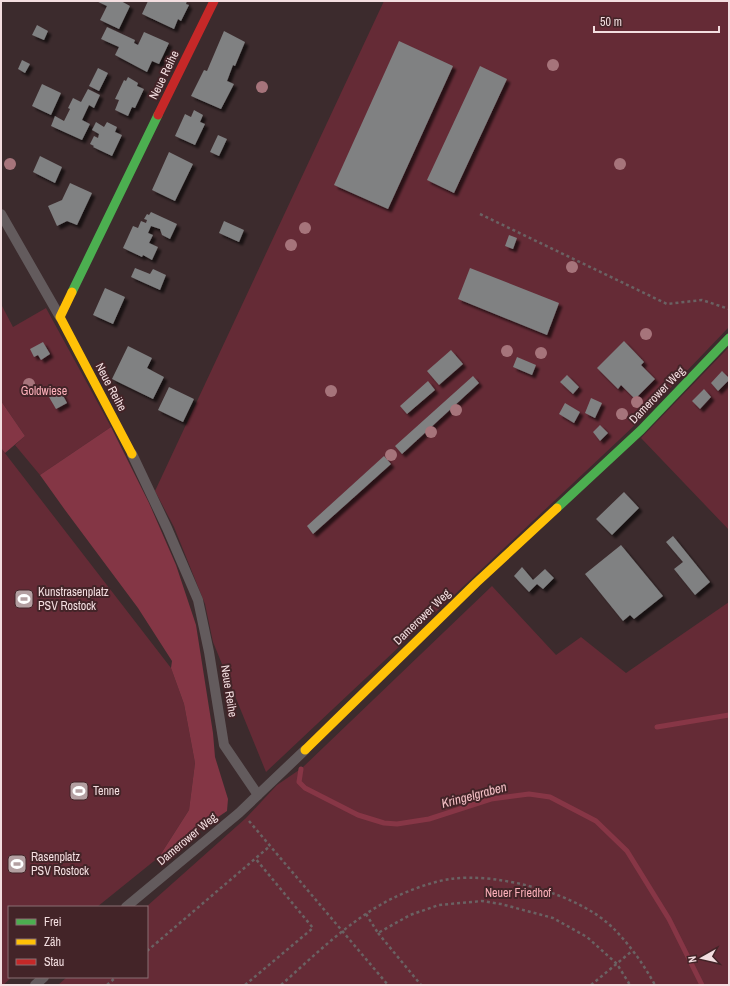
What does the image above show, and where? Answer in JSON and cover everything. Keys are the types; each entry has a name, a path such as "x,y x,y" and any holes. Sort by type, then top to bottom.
{"street":[{"name":"Neue Reihe","path":"132,454 60,317 214,1"},
{"name":"Damerower Weg","path":"305,750 729,338"}],"lane":[{"path":"1,214 60,317"},
{"name":"Neue Reihe","path":"132,454 167,528 198,600 209,652 224,745 258,795"},
{"name":"Damerower Weg","path":"127,906 239,813 305,750"},
{"path":"35,985 43,978"}],"path":[{"path":"480,214 667,304 702,300 729,309"},
{"path":"239,813 246,818 388,985"},
{"path":"148,950 270,846"},
{"path":"245,985 313,928 255,858"},
{"path":"281,985 343,931 366,914 394,898 450,879 474,878 503,881 546,890 572,901 597,916 613,928 632,951 655,985"},
{"path":"378,933 410,915 439,905 482,901 501,904 553,918 587,937 617,964 630,985"},
{"path":"366,914 378,933 421,985"},
{"path":"591,985 632,951"},
{"path":"107,985 115,978"}],"green space":[{"path":"384,1 729,1 729,327 636,424 266,772 213,642 205,604 174,527 155,491"},
{"name":"Goldwiese","path":"1,304 13,327 46,308 111,427 40,475 15,445 25,436 1,401"},
{"path":"729,347 729,530 641,438"},
{"path":"1,448 171,668 184,704 195,763 189,810 159,857 98,906 8,906 8,978 11,978 1,985"},
{"name":"Neuer Friedhof","path":"492,586 556,655 581,637 626,673 729,602 729,985 58,985 66,978 148,978 147,906 246,818 277,785 302,768"}],"shaded area":[{"path":"1,401 25,436 5,453 1,448"},
{"path":"111,427 149,503 176,565 196,625 213,733 215,757 228,799 227,811 159,857 189,810 195,763 184,704 171,668 172,661 138,608 40,475"}],"building":[{"path":"96,1 121,1 130,6 119,29 100,20 107,6"},
{"path":"148,1 187,1 186,4 189,5 181,21 178,19 174,29 142,14"},
{"path":"37,25 48,31 44,40 32,35"},
{"path":"107,27 135,40 134,43 138,45 144,32 169,43 159,64 152,61 147,72 115,55 119,47 101,39"},
{"path":"224,31 245,42 235,66 233,65 227,81 234,84 221,109 191,96 204,70 207,71"},
{"path":"399,41 453,66 388,209 334,185"},
{"path":"22,60 30,64 25,73 18,69"},
{"path":"480,66 507,79 454,193 427,180"},
{"path":"98,68 108,73 99,91 89,86"},
{"path":"128,77 138,83 137,86 144,89 135,108 132,107 128,116 115,110 119,100 115,99 124,80 126,81"},
{"path":"42,84 61,93 51,115 32,106"},
{"path":"88,89 100,95 94,108 89,105 82,120 90,124 82,140 51,126 55,116 64,121 70,109 68,108 73,98 81,102"},
{"path":"194,110 203,115 200,122 205,124 195,145 175,136 185,114 191,117"},
{"path":"96,122 104,127 107,122 117,127 115,132 122,135 112,156 90,144 94,136 98,138 99,134 92,130"},
{"path":"218,135 227,139 219,156 210,152"},
{"path":"169,152 193,164 175,201 152,190"},
{"path":"40,156 62,167 55,183 33,172"},
{"path":"70,183 92,193 77,225 67,221 57,226 48,206 62,200"},
{"path":"151,212 177,224 170,239 162,235 160,229 151,226 148,233 153,235 149,243 158,247 152,260 123,248 133,226 138,228 141,221 146,223 147,220 144,219 147,214 149,215"},
{"path":"224,221 244,230 239,242 219,233"},
{"path":"509,235 517,238 513,249 505,246"},
{"path":"135,268 150,274 153,269 166,275 160,290 131,277"},
{"path":"470,268 559,303 547,335 458,299"},
{"path":"105,288 125,297 113,324 93,315"},
{"path":"624,341 644,362 641,365 655,379 635,399 621,385 618,389 597,368"},
{"path":"43,342 50,354 41,360 38,355 34,357 30,349"},
{"path":"128,346 152,358 147,368 164,377 153,399 112,379"},
{"path":"451,350 463,364 439,385 427,371"},
{"path":"517,357 536,365 532,375 513,367"},
{"path":"722,371 729,378 729,380 718,391 711,383"},
{"path":"567,375 579,387 573,394 560,382"},
{"path":"473,376 479,383 402,454 395,446"},
{"path":"428,381 435,390 407,414 400,406"},
{"path":"169,387 194,399 183,422 158,410"},
{"path":"704,389 711,397 700,409 692,401"},
{"path":"60,390 67,403 56,409 49,397"},
{"path":"591,398 602,403 595,418 585,413"},
{"path":"565,403 580,412 574,423 559,414"},
{"path":"600,425 608,433 600,441 593,432"},
{"path":"384,456 391,464 313,534 307,526"},
{"path":"624,492 639,508 612,535 596,519"},
{"path":"673,536 710,582 695,595 674,569 683,562 666,542"},
{"path":"621,545 663,596 634,619 630,615 623,621 585,574"},
{"path":"522,567 533,580 545,569 554,578 543,589 537,584 529,592 514,576"}],"waterway":[{"path":"657,727 729,715"},
{"name":"Kringelgraben","path":"301,769 299,782 305,788 358,815 384,823 397,824 429,819 491,799 529,794 550,797 596,821 627,851 669,919 702,985"}],"traffic: fast":[{"path":"72,292 158,115"},
{"path":"557,508 641,430 729,338"}],"traffic: slow":[{"path":"72,292 60,317 132,454"},
{"path":"305,750 476,583 557,508"}],"traffic: jam":[{"path":"158,115 214,1"}],"place":[{"name":"Kunstrasenplatz PSV Rostock","path":"24,599"},
{"name":"Tenne","path":"79,791"},
{"name":"Rasenplatz PSV Rostock","path":"17,864"}]}
